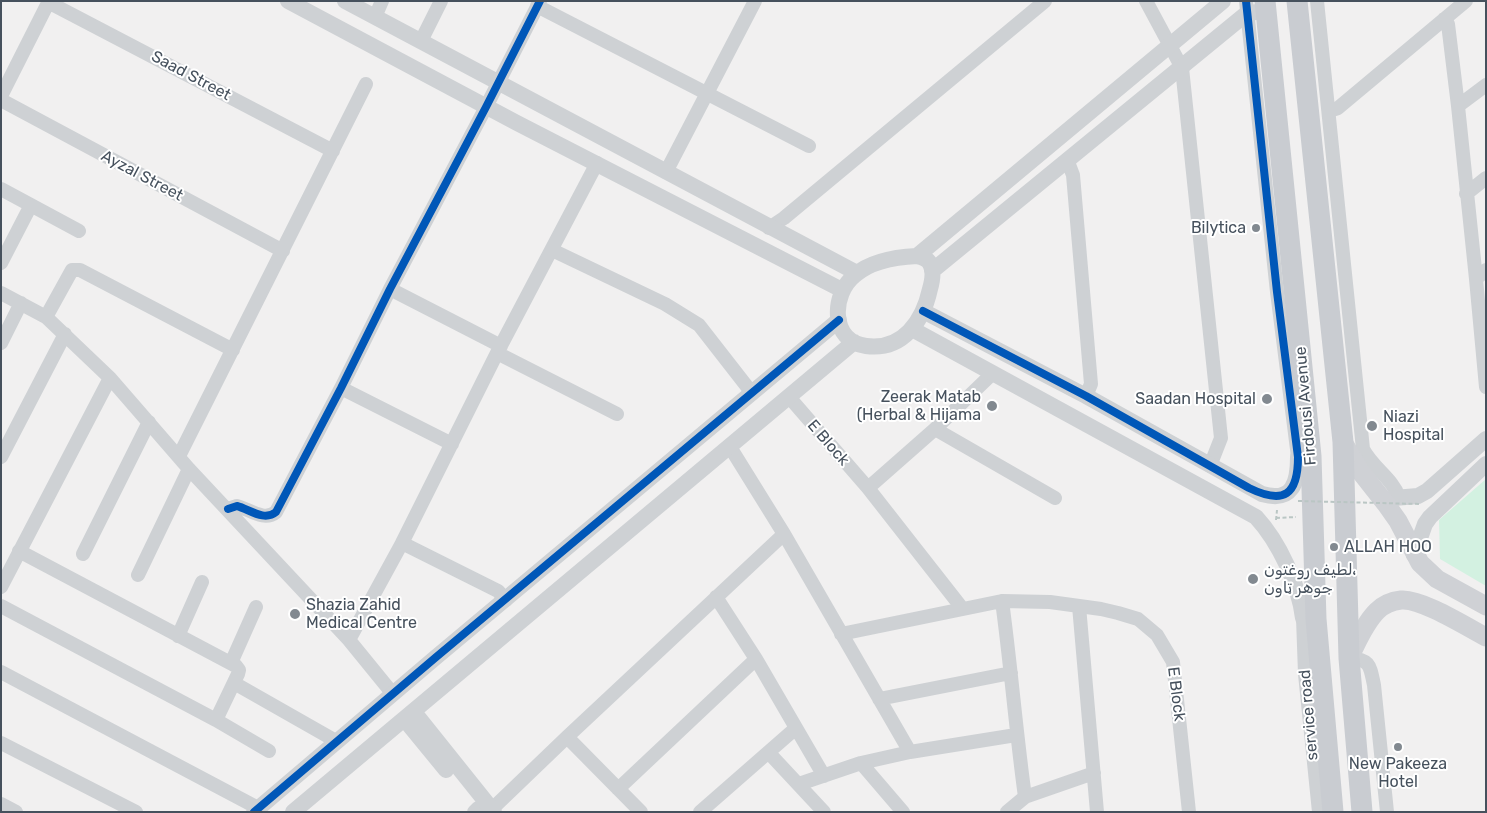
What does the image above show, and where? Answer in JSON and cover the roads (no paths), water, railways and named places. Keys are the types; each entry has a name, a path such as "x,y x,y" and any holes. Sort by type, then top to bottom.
{"main road":[{"name":"Firdousi Avenue","path":"1297,1 1319,113 1343,442 1349,658 1362,812"},
{"name":"Firdousi Avenue","path":"1256,7 1274,89 1304,456 1310,619 1333,812"},
{"path":"1274,89 1281,69 1286,65 1292,67 1297,77 1302,107 1319,113"},
{"path":"1343,442 1360,471 1391,498 1398,521 1414,555 1426,570 1437,579 1486,606"},
{"path":"1349,658 1370,620 1377,612 1392,602 1402,600 1412,600 1428,607 1486,638"}],"street":[{"path":"1,96 48,1"},
{"name":"Saad Street","path":"48,1 333,150"},
{"path":"288,1 486,107 842,290"},
{"path":"345,1 857,274"},
{"path":"375,17 382,1"},
{"path":"421,41 441,1"},
{"path":"666,172 755,1"},
{"path":"769,228 784,218 1045,1"},
{"path":"1146,1 1182,68 1221,438 1210,466"},
{"path":"917,256 1224,1"},
{"path":"1317,1 1319,113 1363,449 1369,460 1396,488 1391,498"},
{"path":"1319,113 1338,108 1466,1"},
{"path":"228,509 232,506 237,506 264,516 272,515 276,512 538,4 809,146"},
{"path":"932,271 1256,7"},
{"path":"923,311 1086,396 1262,494 1279,496 1289,491 1294,486 1304,456 1256,7"},
{"path":"1444,20 1448,24 1466,194 1481,274 1486,387"},
{"path":"179,456 366,84"},
{"path":"1458,106 1486,85"},
{"name":"Ayzal Street","path":"1,100 283,251"},
{"path":"1068,162 1073,175 1091,384 1086,396"},
{"path":"349,640 402,543 499,350 597,163"},
{"path":"1466,194 1486,178"},
{"path":"1,189 79,230"},
{"path":"1,263 31,205"},
{"path":"552,250 665,304 699,325 752,393"},
{"path":"917,256 928,260 932,271 929,294 923,311 912,330 903,338 882,346 866,346 854,342 845,333 839,320 837,306 842,290 857,274 885,261 917,256"},
{"path":"46,317 72,270 75,269 232,350"},
{"path":"390,290 617,414"},
{"path":"1,293 46,317 110,378 190,469 349,640 393,694"},
{"path":"1,343 21,303"},
{"path":"1,672 256,810 839,320"},
{"path":"912,330 1256,517 1269,533 1310,619"},
{"path":"1,457 65,334"},
{"path":"293,812 854,342"},
{"path":"868,488 935,430 993,373"},
{"path":"1,587 110,378"},
{"path":"341,388 452,444"},
{"name":"E Block","path":"789,397 868,488 962,608"},
{"path":"83,554 149,422"},
{"path":"935,430 1055,498"},
{"path":"1391,498 1418,496 1427,491 1486,439"},
{"path":"730,447 784,534 910,752"},
{"path":"1414,555 1425,524 1430,517 1486,464"},
{"path":"138,575 190,469"},
{"path":"409,716 484,811 567,737 784,534"},
{"path":"402,543 498,591 506,600"},
{"path":"19,551 232,663 239,670 216,720"},
{"path":"178,636 202,582"},
{"path":"716,597 756,659 824,776"},
{"path":"1002,601 1012,673 1016,735 1025,797"},
{"name":"E Block","path":"841,634 1002,601 1041,602 1078,606 1118,613 1138,619 1157,634 1173,662 1189,812"},
{"path":"1,606 216,720 269,751"},
{"path":"1078,606 1097,812"},
{"path":"232,663 256,608"},
{"name":"service road","path":"1310,619 1305,674 1319,812"},
{"path":"470,629 484,651"},
{"path":"435,658 452,679"},
{"path":"1349,658 1361,659 1370,667 1387,812"},
{"path":"618,789 756,659"},
{"path":"879,699 1012,673"},
{"path":"234,684 342,737 363,752"},
{"path":"700,812 796,728"},
{"path":"799,784 861,763 910,752 1016,735"},
{"path":"567,737 641,812"},
{"path":"1,743 136,812"},
{"path":"769,753 824,812"},
{"path":"861,763 903,812"},
{"path":"1007,812 1025,797 1094,772"},
{"path":"1,804 16,812"}],"place":[{"name":"Bilytica","path":"1256,228"},
{"name":"Saadan Hospital","path":"1267,399"},
{"name":"Zeerak Matab (Herbal & Hijama","path":"992,406"},
{"name":"Niazi Hospital","path":"1372,426"},
{"name":"ALLAH HOO","path":"1334,547"},
{"name":"لطیف روغتون، جوهر ټاون","path":"1253,579"},
{"name":"Shazia Zahid Medical Centre","path":"295,614"},
{"name":"New Pakeeza Hotel","path":"1398,747"}]}
